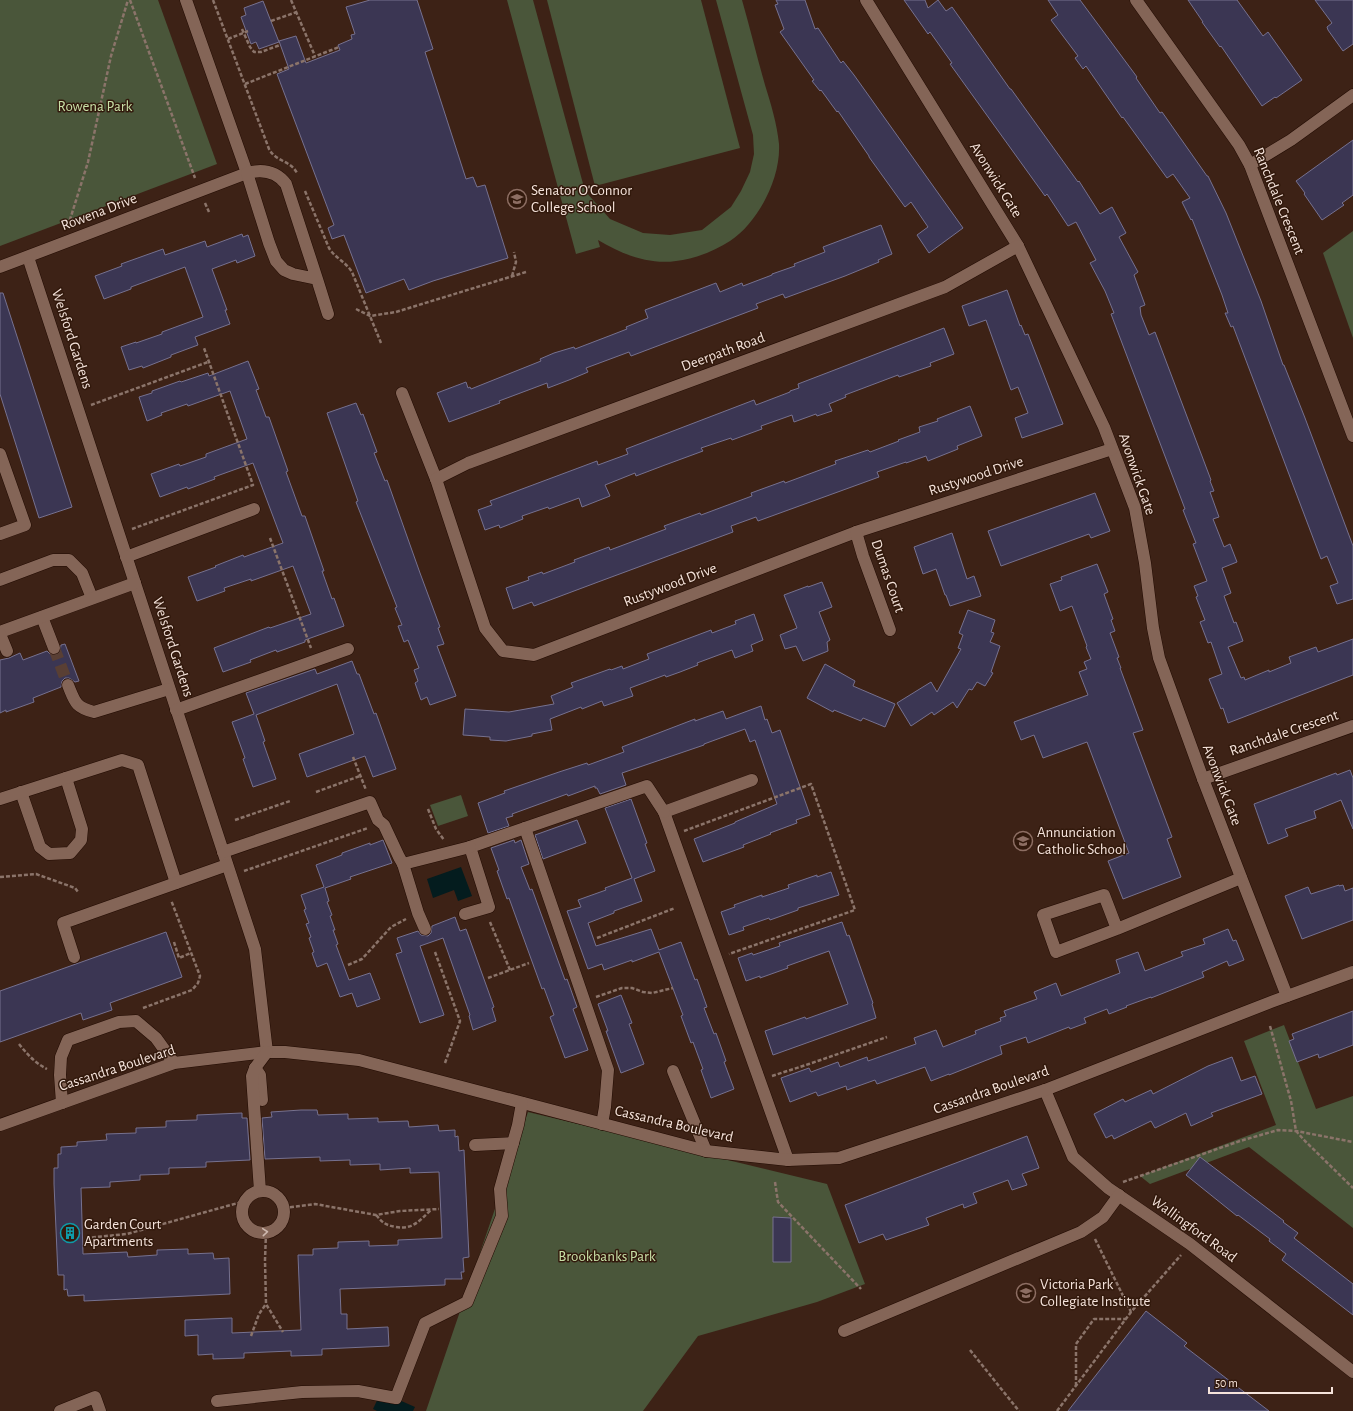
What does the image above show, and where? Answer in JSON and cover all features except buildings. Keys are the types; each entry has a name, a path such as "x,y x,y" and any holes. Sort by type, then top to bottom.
{"street":[{"path":"186,0 247,173 269,244 276,261 284,270 316,279"},
{"name":"Avonwick Gate","path":"866,0 1018,246 1101,420 1135,508 1159,658 1203,779 1287,996"},
{"name":"Ranchdale Crescent","path":"1136,0 1239,145 1250,165 1353,436"},
{"path":"1250,165 1291,140 1353,95"},
{"name":"Rowena Drive","path":"0,267 247,173 258,171 273,173 278,175 285,182 289,191 328,314"},
{"name":"Deerpath Road","path":"436,479 475,460 945,287 1018,246"},
{"name":"Welsford Gardens","path":"28,257 255,949 267,1052"},
{"name":"Rustywood Drive","path":"402,393 436,479 485,628 503,651 534,654 856,532 1112,449"},
{"path":"0,454 25,525 0,534"},
{"path":"126,557 254,509"},
{"name":"Dumas Court","path":"856,532 863,556 890,630"},
{"path":"0,580 53,560 69,560 82,572 92,598"},
{"path":"7,652 0,633 42,616 135,583"},
{"path":"42,616 54,648"},
{"path":"176,710 348,649"},
{"path":"68,685 76,703 85,710 94,712 169,689"},
{"name":"Ranchdale Crescent","path":"1203,779 1353,726"},
{"path":"0,799 122,760 138,765 171,885"},
{"path":"21,792 40,847 49,854 70,853 81,840 82,829 66,778"},
{"path":"664,812 752,780"},
{"path":"403,864 470,847 647,786 664,812 788,1160"},
{"path":"223,852 370,802 378,820 384,825 403,864 418,913 425,929"},
{"path":"525,828 608,1070 602,1124"},
{"path":"465,914 489,908 470,847"},
{"path":"74,957 63,923 171,885 229,870"},
{"path":"1117,929 1104,895 1043,915 1056,952 1117,929 1241,878"},
{"name":"Cassandra Boulevard","path":"0,1125 174,1063 267,1052 285,1052 359,1060 706,1150 788,1160 839,1158 1045,1090 1287,996 1353,972"},
{"path":"62,1103 60,1075 61,1057 68,1040 119,1022 136,1021 156,1038 174,1063"},
{"path":"263,1191 260,1075 255,1068 267,1052"},
{"path":"673,1071 706,1150"},
{"name":"Wallingford Road","path":"1045,1090 1073,1156 1108,1188 1190,1244 1353,1372"},
{"path":"217,1401 302,1392 351,1391 396,1398 425,1323 467,1302 502,1216 500,1189 522,1103"},
{"path":"475,1145 512,1144"},
{"path":"263,1191 273,1193 278,1197 284,1208 284,1215 282,1222 273,1231 259,1233 247,1227 242,1214 242,1208 249,1196 263,1191"},
{"path":"844,1331 1081,1232 1103,1217 1119,1195"},
{"path":"60,1411 95,1397 100,1411"}],"path":[{"path":"129,0 205,189 209,212"},
{"path":"64,242 88,162 111,56 129,0"},
{"path":"291,0 315,56"},
{"path":"271,22 297,12"},
{"path":"242,29 252,50 255,52 261,52 280,45"},
{"path":"228,39 248,31"},
{"path":"245,84 339,47"},
{"path":"512,277 516,262 514,252"},
{"path":"356,309 370,316 396,312 526,272"},
{"path":"118,534 252,485 204,348"},
{"path":"78,409 208,362"},
{"path":"270,538 316,660"},
{"path":"353,757 370,802"},
{"path":"316,792 360,776"},
{"path":"672,835 811,784 854,910 716,958"},
{"path":"235,820 290,800"},
{"path":"428,809 436,829 453,851"},
{"path":"229,870 384,825"},
{"path":"0,877 36,874 74,888 78,892"},
{"path":"119,1022 123,1016 192,990 198,984 200,976 191,953 171,885"},
{"path":"597,938 675,908"},
{"path":"483,909 492,924 510,970"},
{"path":"348,965 362,959 391,927 418,913"},
{"path":"174,942 179,958 191,953"},
{"path":"436,952 460,1021 445,1063"},
{"path":"488,978 529,963"},
{"path":"585,1000 622,988 632,988 643,992 652,993 673,988"},
{"path":"1270,1026 1290,1100 1296,1131 1353,1188"},
{"path":"759,1079 809,1064 887,1037"},
{"path":"19,1044 38,1064 60,1075"},
{"path":"1108,1188 1240,1141 1278,1130 1296,1131 1353,1142"},
{"path":"775,1182 778,1202 861,1289"},
{"path":"86,1238 127,1234 245,1201"},
{"path":"284,1208 315,1204 376,1215 400,1211 439,1209"},
{"path":"376,1215 385,1225 405,1228 414,1225 432,1210"},
{"path":"1089,1227 1131,1312"},
{"path":"266,1233 266,1304 283,1332"},
{"path":"1057,1411 1131,1312 1190,1244"},
{"path":"251,1336 259,1314 266,1304"},
{"path":"1076,1386 1076,1344 1094,1319 1126,1319"},
{"path":"970,1350 1019,1411"}],"green space":[{"name":"Rowena Park","path":"0,0 158,0 217,164 0,246"},
{"path":"507,0 533,0 585,191 610,219 643,233 670,235 702,230 731,207 750,172 754,154 753,135 716,0 742,0 774,114 779,144 779,157 772,185 766,198 750,223 724,245 697,256 676,261 666,262 646,260 616,250 598,240 600,247 576,254"},
{"path":"547,0 701,0 740,148 595,186"},
{"path":"1353,231 1353,338 1323,253"},
{"path":"461,795 468,816 438,826 430,805"},
{"path":"1284,1025 1316,1109 1353,1096 1353,1228 1249,1147 1150,1184 1140,1176 1276,1125 1244,1041"},
{"name":"Brookbanks Park","path":"528,1112 827,1184 865,1284 817,1302 698,1336 643,1411 426,1411"}],"water":[{"path":"461,867 472,896 458,901 454,890 433,898 427,879"},
{"path":"381,1392 415,1407 413,1411 377,1411 373,1409"}],"tunnel":[{"path":"54,648 68,685"}],"place":[{"name":"Senator O'Connor College School","path":"517,199"},
{"name":"Annunciation Catholic School","path":"1023,841"},
{"name":"Garden Court Apartments","path":"70,1233"},
{"name":"Victoria Park Collegiate Institute","path":"1026,1293"}]}
